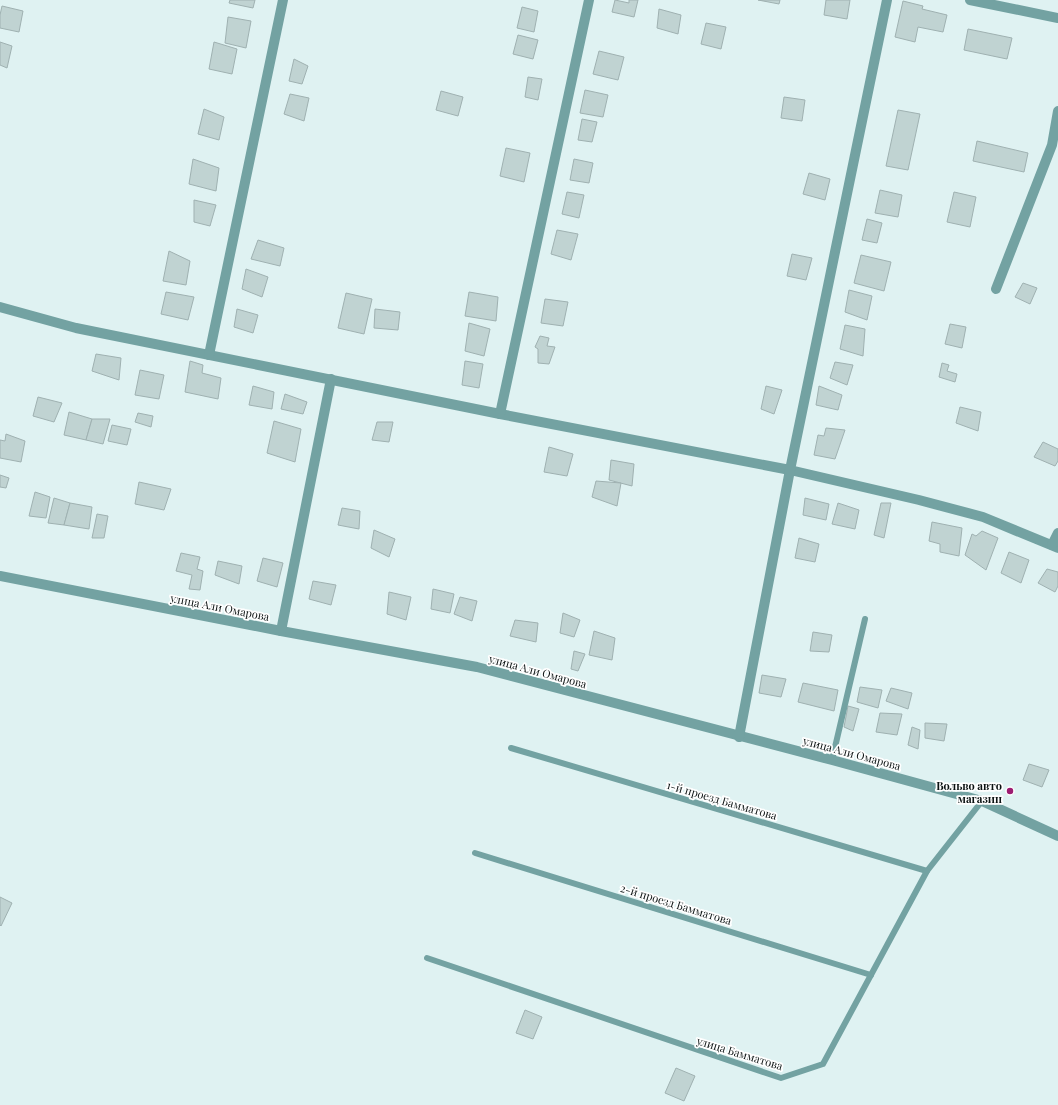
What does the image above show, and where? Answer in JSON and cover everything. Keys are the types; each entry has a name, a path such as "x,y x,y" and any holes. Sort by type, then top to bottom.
{"street":[{"path":"208,355 284,0"},
{"path":"500,414 589,0"},
{"path":"739,737 790,470 887,0"},
{"path":"970,0 1058,18"},
{"path":"996,289 1052,145 1058,111"},
{"path":"0,307 76,328 500,414 790,470 919,500 983,517 1055,547 1058,533"},
{"path":"281,631 331,379"},
{"name":"улица Али Омарова","path":"0,576 477,668 832,760 982,801 1058,836"}],"lane":[{"path":"832,760 864,619"},
{"name":"1-й проезд Бамматова","path":"511,748 927,871"},
{"name":"улица Бамматова","path":"427,958 781,1078 823,1064 927,871 982,801"},
{"name":"2-й проезд Бамматова","path":"475,853 871,975"}],"building":[{"path":"230,0 255,0 253,8 229,3"},
{"path":"615,0 629,3 629,0 638,0 634,17 612,12"},
{"path":"758,0 780,0 779,4"},
{"path":"826,0 850,0 847,19 824,15"},
{"path":"903,1 923,6 922,9 947,15 943,32 918,27 915,42 895,37"},
{"path":"2,6 23,11 19,32 0,28"},
{"path":"522,7 538,11 534,32 517,28"},
{"path":"659,9 681,15 678,34 657,28"},
{"path":"228,17 251,21 246,48 225,43"},
{"path":"706,23 726,27 721,49 701,44"},
{"path":"968,29 1012,38 1007,59 964,50"},
{"path":"518,35 538,40 533,59 513,54"},
{"path":"0,42 12,46 7,68 0,65"},
{"path":"214,42 237,49 232,74 209,69"},
{"path":"599,51 624,57 618,80 593,74"},
{"path":"294,59 308,66 302,84 289,81"},
{"path":"528,77 542,79 538,100 525,97"},
{"path":"585,90 608,95 603,117 580,113"},
{"path":"441,91 463,97 458,116 436,110"},
{"path":"290,94 309,98 304,121 284,114"},
{"path":"784,97 805,100 802,121 781,118"},
{"path":"204,109 224,117 219,140 198,134"},
{"path":"898,110 920,114 908,170 886,166"},
{"path":"582,119 597,122 592,142 578,140"},
{"path":"977,141 1028,153 1024,172 973,161"},
{"path":"506,148 530,153 524,182 500,176"},
{"path":"193,159 219,168 216,191 189,184"},
{"path":"574,159 593,163 589,183 570,180"},
{"path":"809,173 830,179 825,200 803,194"},
{"path":"880,190 902,195 898,217 875,213"},
{"path":"567,192 584,195 579,218 562,214"},
{"path":"954,192 976,197 970,227 947,222"},
{"path":"194,200 216,205 210,226 194,222"},
{"path":"867,219 882,223 877,243 862,240"},
{"path":"557,230 578,234 571,260 551,254"},
{"path":"258,240 284,248 280,266 251,259"},
{"path":"169,251 190,261 186,285 163,281"},
{"path":"792,254 812,258 806,280 787,276"},
{"path":"861,255 891,262 884,291 854,283"},
{"path":"246,269 268,277 262,297 242,289"},
{"path":"1023,283 1037,288 1030,304 1015,297"},
{"path":"849,290 872,296 867,320 845,312"},
{"path":"166,292 194,297 188,320 161,314"},
{"path":"469,292 498,297 496,321 465,316"},
{"path":"346,293 372,299 364,334 338,328"},
{"path":"545,299 568,302 563,326 541,323"},
{"path":"237,309 258,315 253,333 234,327"},
{"path":"375,309 400,312 398,330 374,328"},
{"path":"469,323 490,329 484,356 465,351"},
{"path":"950,324 966,327 962,348 945,344"},
{"path":"845,325 865,329 863,356 840,349"},
{"path":"540,336 549,338 547,346 555,347 549,364 538,363 538,349 535,347"},
{"path":"96,354 121,358 119,380 92,371"},
{"path":"190,361 203,365 202,373 221,378 218,399 185,392"},
{"path":"465,361 483,364 479,388 462,385"},
{"path":"835,362 853,365 847,385 830,378"},
{"path":"942,363 949,365 947,371 957,374 955,382 939,377"},
{"path":"140,370 164,375 159,399 135,395"},
{"path":"253,386 274,392 272,409 249,405"},
{"path":"766,386 782,390 774,414 761,409"},
{"path":"819,386 842,395 838,410 816,405"},
{"path":"285,394 307,402 303,414 281,409"},
{"path":"38,397 62,403 54,422 33,416"},
{"path":"960,407 981,412 978,431 956,423"},
{"path":"69,412 92,419 86,440 64,435"},
{"path":"138,413 153,416 151,427 135,422"},
{"path":"92,419 110,419 103,444 86,440"},
{"path":"274,421 301,429 295,462 267,453"},
{"path":"377,422 393,422 389,442 372,440"},
{"path":"112,425 131,429 127,445 108,441"},
{"path":"826,428 845,430 835,459 814,455 818,435 824,436"},
{"path":"6,434 25,441 21,462 0,458 0,440 5,441"},
{"path":"1043,442 1058,449 1058,461 1055,466 1034,457"},
{"path":"549,447 573,454 567,476 544,472"},
{"path":"611,460 634,464 632,486 609,480"},
{"path":"0,475 9,478 6,488 0,487"},
{"path":"596,481 621,483 617,506 592,497"},
{"path":"139,482 171,489 164,510 135,504"},
{"path":"35,492 50,497 46,518 29,516"},
{"path":"54,498 70,503 64,525 48,523"},
{"path":"805,498 829,504 826,520 803,515"},
{"path":"70,503 92,507 89,529 64,525"},
{"path":"838,503 859,510 855,529 832,524"},
{"path":"881,503 891,503 884,538 874,535"},
{"path":"342,508 360,511 359,529 338,525"},
{"path":"97,514 108,516 104,538 92,538"},
{"path":"932,522 962,528 959,556 940,552 940,544 929,541"},
{"path":"374,530 395,539 389,557 371,548"},
{"path":"982,531 998,538 986,570 965,555 972,534 976,536"},
{"path":"799,538 819,544 815,562 795,558"},
{"path":"1009,552 1029,560 1021,583 1001,573"},
{"path":"181,553 200,557 197,569 203,571 200,590 189,589 192,575 176,571"},
{"path":"263,558 283,563 277,587 257,581"},
{"path":"218,561 242,566 239,584 215,575"},
{"path":"1047,569 1058,572 1058,586 1055,592 1038,583"},
{"path":"313,581 336,585 331,605 309,599"},
{"path":"433,589 454,594 450,613 431,609"},
{"path":"389,592 411,597 406,620 387,614"},
{"path":"460,597 477,601 472,621 454,614"},
{"path":"563,613 580,620 574,637 560,633"},
{"path":"515,620 538,623 536,642 510,636"},
{"path":"594,631 615,638 612,660 589,655"},
{"path":"813,632 832,635 829,652 810,651"},
{"path":"574,651 585,654 578,671 571,669"},
{"path":"762,675 786,679 781,697 759,693"},
{"path":"803,683 838,690 834,711 798,702"},
{"path":"860,687 882,690 878,708 857,702"},
{"path":"891,688 912,693 908,709 886,701"},
{"path":"848,706 859,709 853,731 844,727"},
{"path":"880,713 902,714 897,735 876,732"},
{"path":"925,723 947,724 944,741 925,738"},
{"path":"912,727 920,730 918,749 908,745"},
{"path":"1029,764 1049,770 1042,787 1023,780"},
{"path":"0,897 12,903 1,926 0,925"},
{"path":"525,1010 542,1017 533,1039 516,1033"},
{"path":"676,1068 695,1076 684,1101 665,1093"}],"place":[{"name":"Вольво авто магазин","path":"1010,791"}]}
